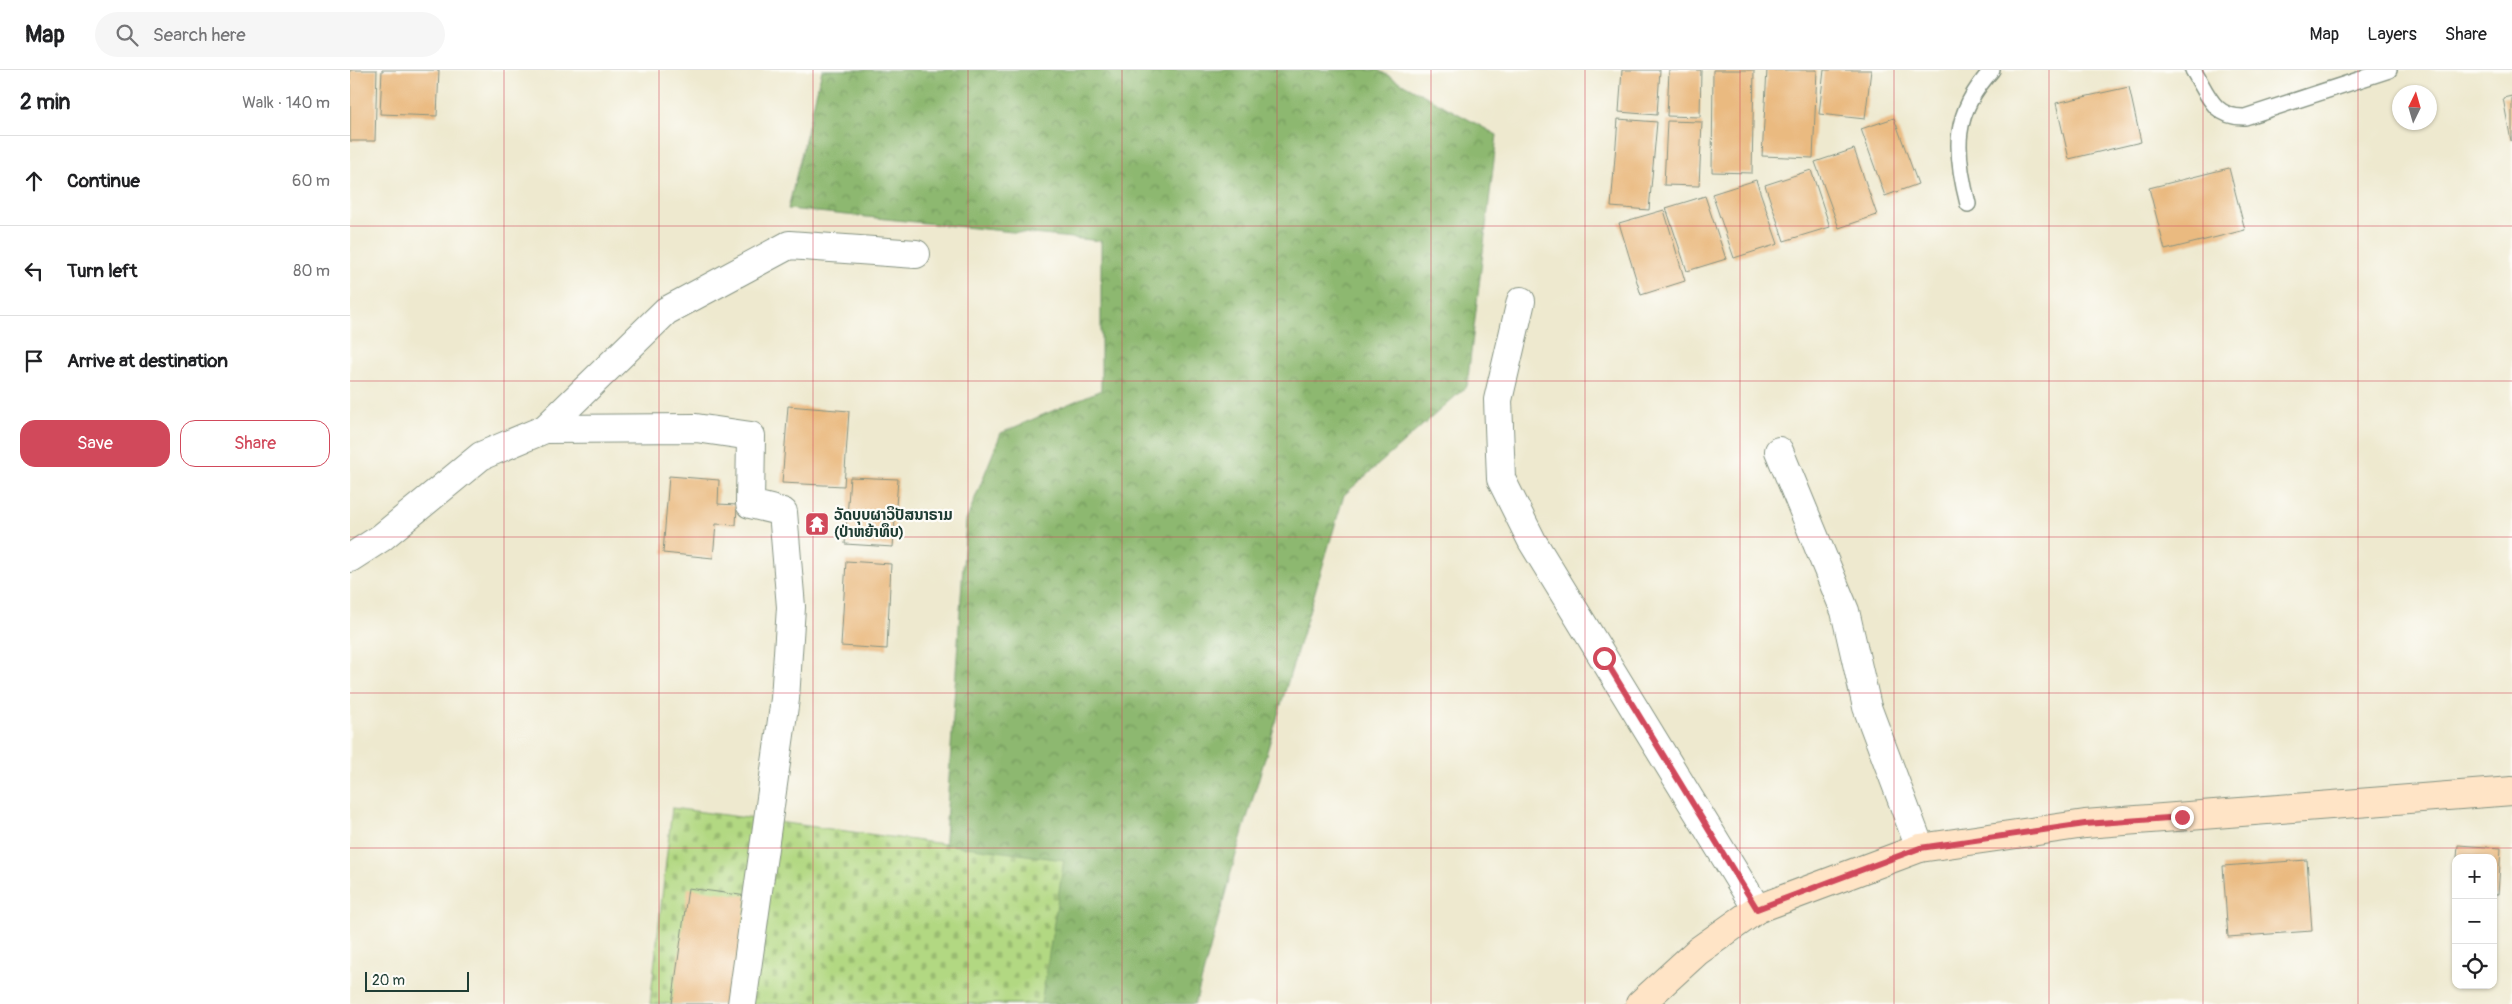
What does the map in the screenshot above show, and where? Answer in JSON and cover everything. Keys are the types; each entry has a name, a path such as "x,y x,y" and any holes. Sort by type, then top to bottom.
{"main road":[{"path":"1640,1004 1698,950 1757,909 1920,848 2085,824 2512,791"}],"street":[{"path":"350,558 381,538 481,456 545,429 666,312 790,245 916,254"},
{"path":"1521,301 1498,400 1501,480 1532,541 1757,909"},
{"path":"545,429 696,428 751,436 750,504 783,512 791,607 785,699 742,1004"},
{"path":"1778,451 1844,611 1867,707 1920,848"}],"lane":[{"path":"1968,204 1961,176 1958,148 1962,115 1978,85 1992,70"},
{"path":"2193,70 2218,110 2230,117 2245,117 2389,70"}],"green space":[{"path":"822,70 1378,70 1497,135 1467,386 1344,495 1235,858 1195,1004 934,1004 966,521 1001,433 1101,390 1101,241 788,209"},
{"path":"672,808 1064,860 1041,1004 650,1004"}],"building":[{"path":"350,70 377,70 375,141 350,141"},
{"path":"382,70 439,70 437,116 380,114"},
{"path":"1622,70 1660,70 1657,115 1619,112"},
{"path":"1669,70 1701,70 1700,117 1667,116"},
{"path":"1713,70 1754,70 1752,173 1712,172"},
{"path":"1767,70 1817,70 1813,158 1762,156"},
{"path":"1824,70 1871,70 1865,119 1819,114"},
{"path":"2129,87 2141,142 2069,159 2056,103"},
{"path":"2512,96 2512,141 2511,141 2503,98"},
{"path":"1894,118 1918,184 1885,196 1861,129"},
{"path":"1618,119 1657,122 1649,210 1611,207"},
{"path":"1667,121 1702,122 1699,186 1664,185"},
{"path":"1854,149 1877,215 1839,228 1815,162"},
{"path":"2229,168 2245,230 2165,250 2149,188"},
{"path":"1811,170 1830,227 1784,241 1765,185"},
{"path":"1756,180 1778,244 1734,258 1712,194"},
{"path":"1705,196 1726,259 1687,271 1666,208"},
{"path":"1664,210 1685,281 1641,295 1619,223"},
{"path":"788,406 849,411 844,486 782,483"},
{"path":"669,476 719,480 718,504 737,505 736,525 716,524 713,558 663,553"},
{"path":"850,477 898,479 893,547 845,544"},
{"path":"846,561 891,564 887,649 841,646"},
{"path":"2458,845 2501,848 2498,895 2497,854 2457,854"},
{"path":"2307,860 2312,931 2228,937 2223,866"},
{"path":"688,888 747,896 732,1004 672,1004"}],"place":[{"name":"ວັດບຸບຜາວິປັສນາຣາມ (ປ່າຫຍ້າທຶບ)","path":"817,524"}],"route":[{"path":"1604,658 1757,909 1920,848 2085,824 2182,817"}]}
